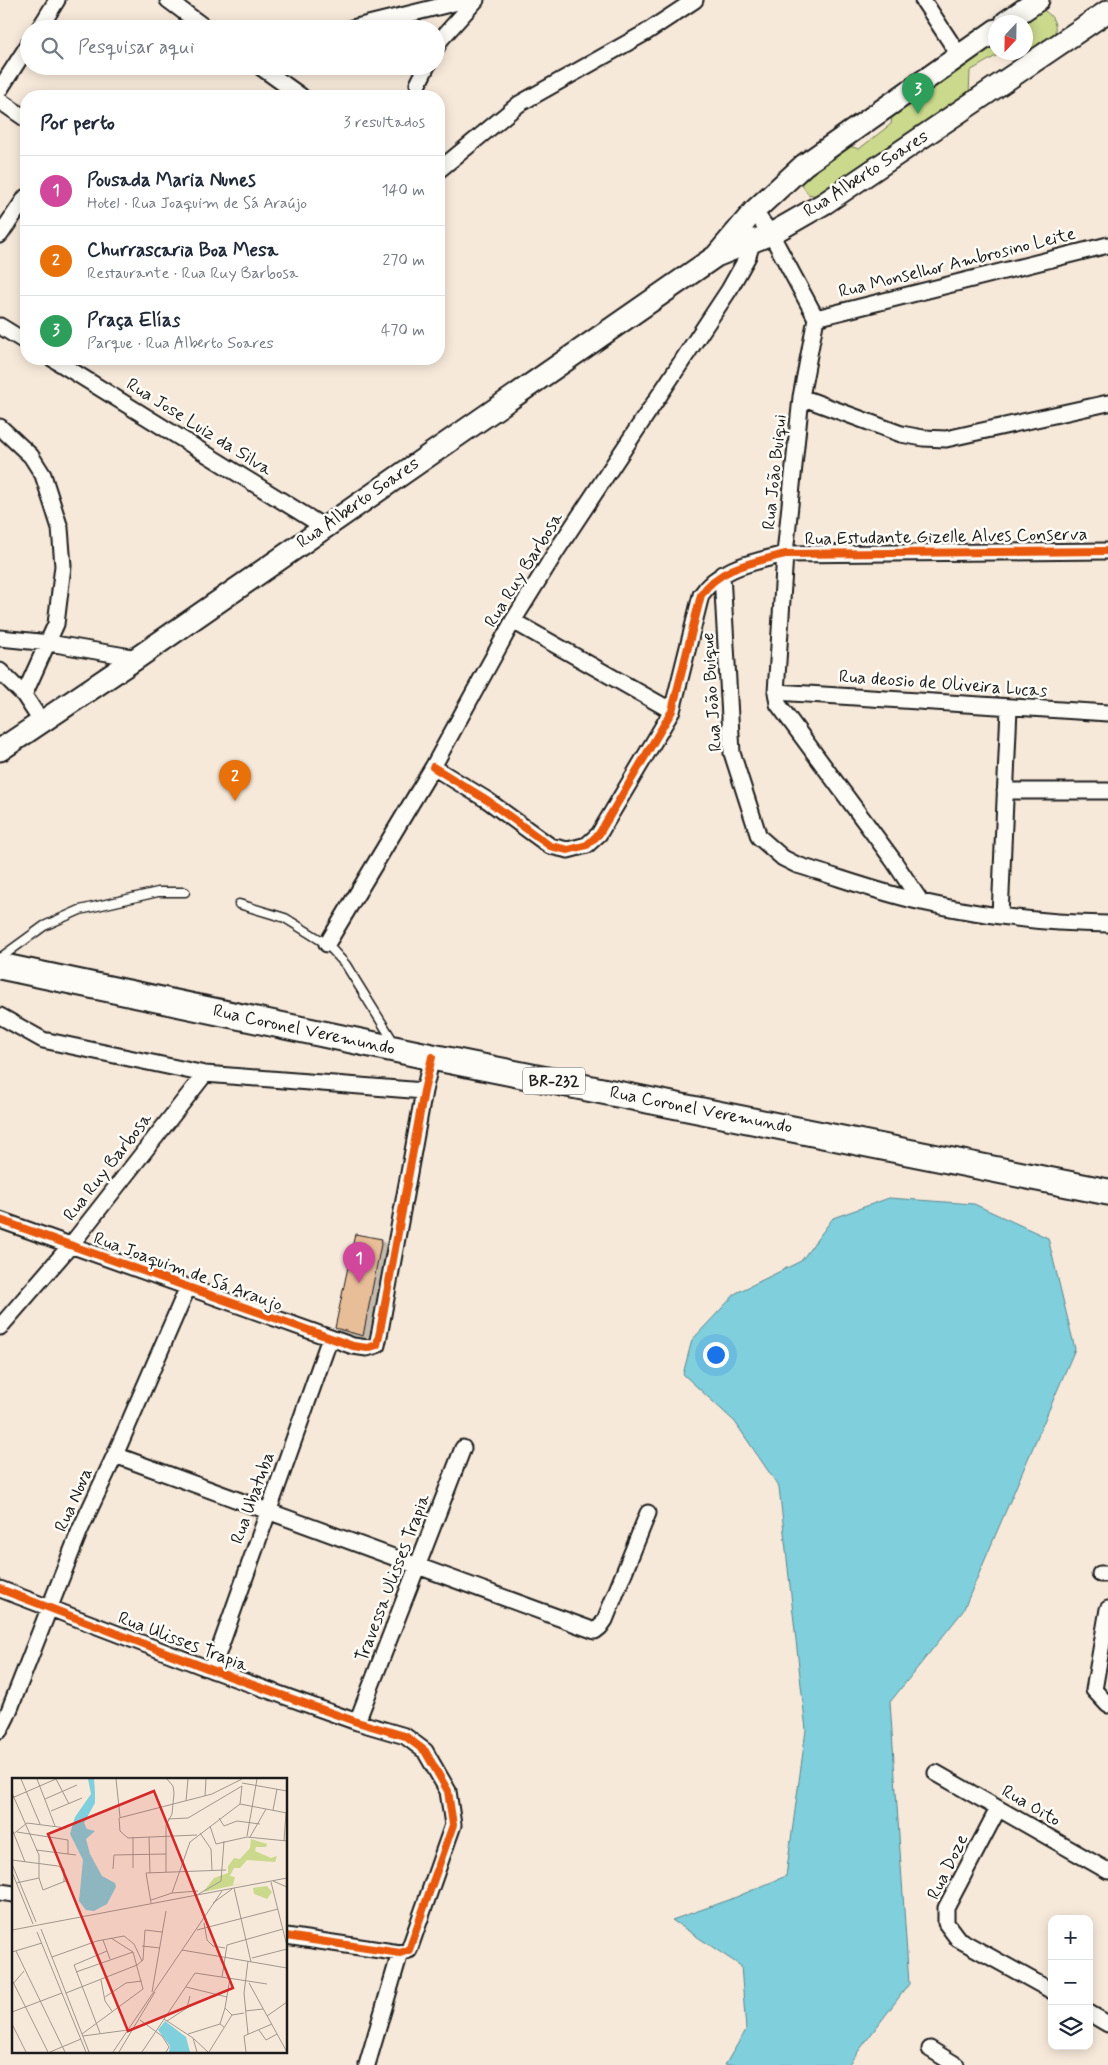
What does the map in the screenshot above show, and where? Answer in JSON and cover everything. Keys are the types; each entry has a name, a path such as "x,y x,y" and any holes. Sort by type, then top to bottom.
{"highway":[{"name":"Rua Coronel Veremundo","path":"0,966 432,1057 1108,1192"}],"main road":[{"path":"1016,15 1038,0"},
{"name":"Rua Alberto Soares","path":"0,750 137,658 716,256 761,239 825,203 1105,8"},
{"name":"Rua Alberto Soares","path":"716,256 748,217 804,165 988,35"}],"street":[{"path":"45,20 57,0"},
{"path":"168,0 195,20"},
{"path":"385,20 466,0"},
{"path":"445,35 476,0"},
{"path":"445,165 519,104 645,33 695,0"},
{"path":"924,0 959,55"},
{"path":"0,88 20,58"},
{"path":"272,75 293,90"},
{"path":"418,84 422,75"},
{"path":"0,102 20,115"},
{"path":"0,235 20,205"},
{"path":"748,217 761,239"},
{"path":"748,217 761,239 816,318"},
{"name":"Rua Ruy Barbosa","path":"326,944 433,767 513,621 557,550 729,290 748,256 761,239"},
{"name":"Rua Monselhor Ambrosino Leite","path":"816,318 1108,245"},
{"name":"Rua João Buiqui","path":"776,692 785,554 801,397 816,318"},
{"path":"0,326 20,338"},
{"name":"Rua Jose Luiz da Silva","path":"63,365 324,527"},
{"path":"801,397 901,434 923,438 946,439 1108,403"},
{"path":"0,427 31,456 39,468 60,528 63,566 56,624 24,696"},
{"name":"Rua Estudante Gizelle Alves Conserva","path":"722,574 748,564 785,554 1108,551"},
{"path":"433,767 487,800 550,846 568,850 587,845 599,834 672,711 701,595 708,584 722,574"},
{"name":"Rua João Buique","path":"722,574 732,753 758,837 783,858 797,865 921,902 1000,916 1057,923 1108,924"},
{"path":"513,621 672,711"},
{"path":"0,638 49,643 137,658"},
{"path":"0,671 24,696 41,721"},
{"path":"776,692 778,704 893,860 921,902"},
{"name":"Rua deosio de Oliveira Lucas","path":"776,692 1009,708 1108,712"},
{"path":"1000,916 1009,708"},
{"path":"1005,791 1108,791"},
{"path":"0,1016 43,1040 205,1074 424,1091 432,1057"},
{"name":"Rua Ruy Barbosa","path":"0,1327 70,1246 205,1074"},
{"name":"Rua Joaquim de Sá Araujo","path":"0,1220 187,1289 221,1299 353,1346 367,1348 377,1344 380,1331 424,1091"},
{"name":"Rua Nova","path":"0,1730 80,1530 115,1455 187,1289"},
{"name":"Rua Ubatuba","path":"212,1670 330,1338"},
{"name":"Travessa Ulisses Trapia","path":"357,1722 463,1448"},
{"path":"115,1455 595,1631 600,1628 604,1620 648,1512"},
{"name":"Rua Ulisses Trapia","path":"0,1589 212,1670 357,1722 405,1736 425,1751 448,1791 453,1825 412,1944 409,1950 400,1953"},
{"path":"1108,1609 1094,1690 1108,1704"},
{"name":"Rua Oito","path":"936,1773 1108,1872"},
{"name":"Rua Doze","path":"998,1809 946,1908 946,1923 958,1939 1048,1989"},
{"path":"288,1936 400,1953 367,2065"},
{"path":"1093,2015 1108,2024"},
{"path":"930,2049 956,2065"}],"lane":[{"path":"0,958 44,926 80,910 158,892 185,892"},
{"path":"239,904 285,918 326,944 346,964 398,1050"}],"green space":[{"path":"1036,8 1045,11 1051,16 1055,24 1055,34 1033,52 1033,15 1026,15"},
{"path":"988,42 989,60 970,71 969,95 817,196 808,194 802,185 801,177 846,145 859,149 891,124 893,109"}],"water":[{"path":"889,1198 974,1204 1048,1238 1075,1349 963,1611 890,1702 909,1984 848,2065 725,2065 746,2030 741,1966 672,1920 729,1900 786,1876 806,1730 779,1487 735,1422 683,1374 692,1340 736,1293 801,1261 833,1218"}],"building":[{"path":"355,1234 382,1239 363,1336 335,1328"}],"cycle path":[{"path":"433,767 487,800 550,846 568,850 587,845 599,834 672,711 701,595 718,578 728,572 750,563 785,554 1108,551"},
{"path":"0,1220 353,1346 367,1348 377,1345 432,1057"},
{"path":"0,1589 212,1670 357,1722 405,1736 425,1751 448,1791 453,1825 409,1950 400,1953 288,1936"}],"place":[{"name":"Praça Elías","path":"918,114"},
{"name":"Churrascaria Boa Mesa","path":"235,801"},
{"name":"Pousada Maria Nunes","path":"359,1283"}]}
